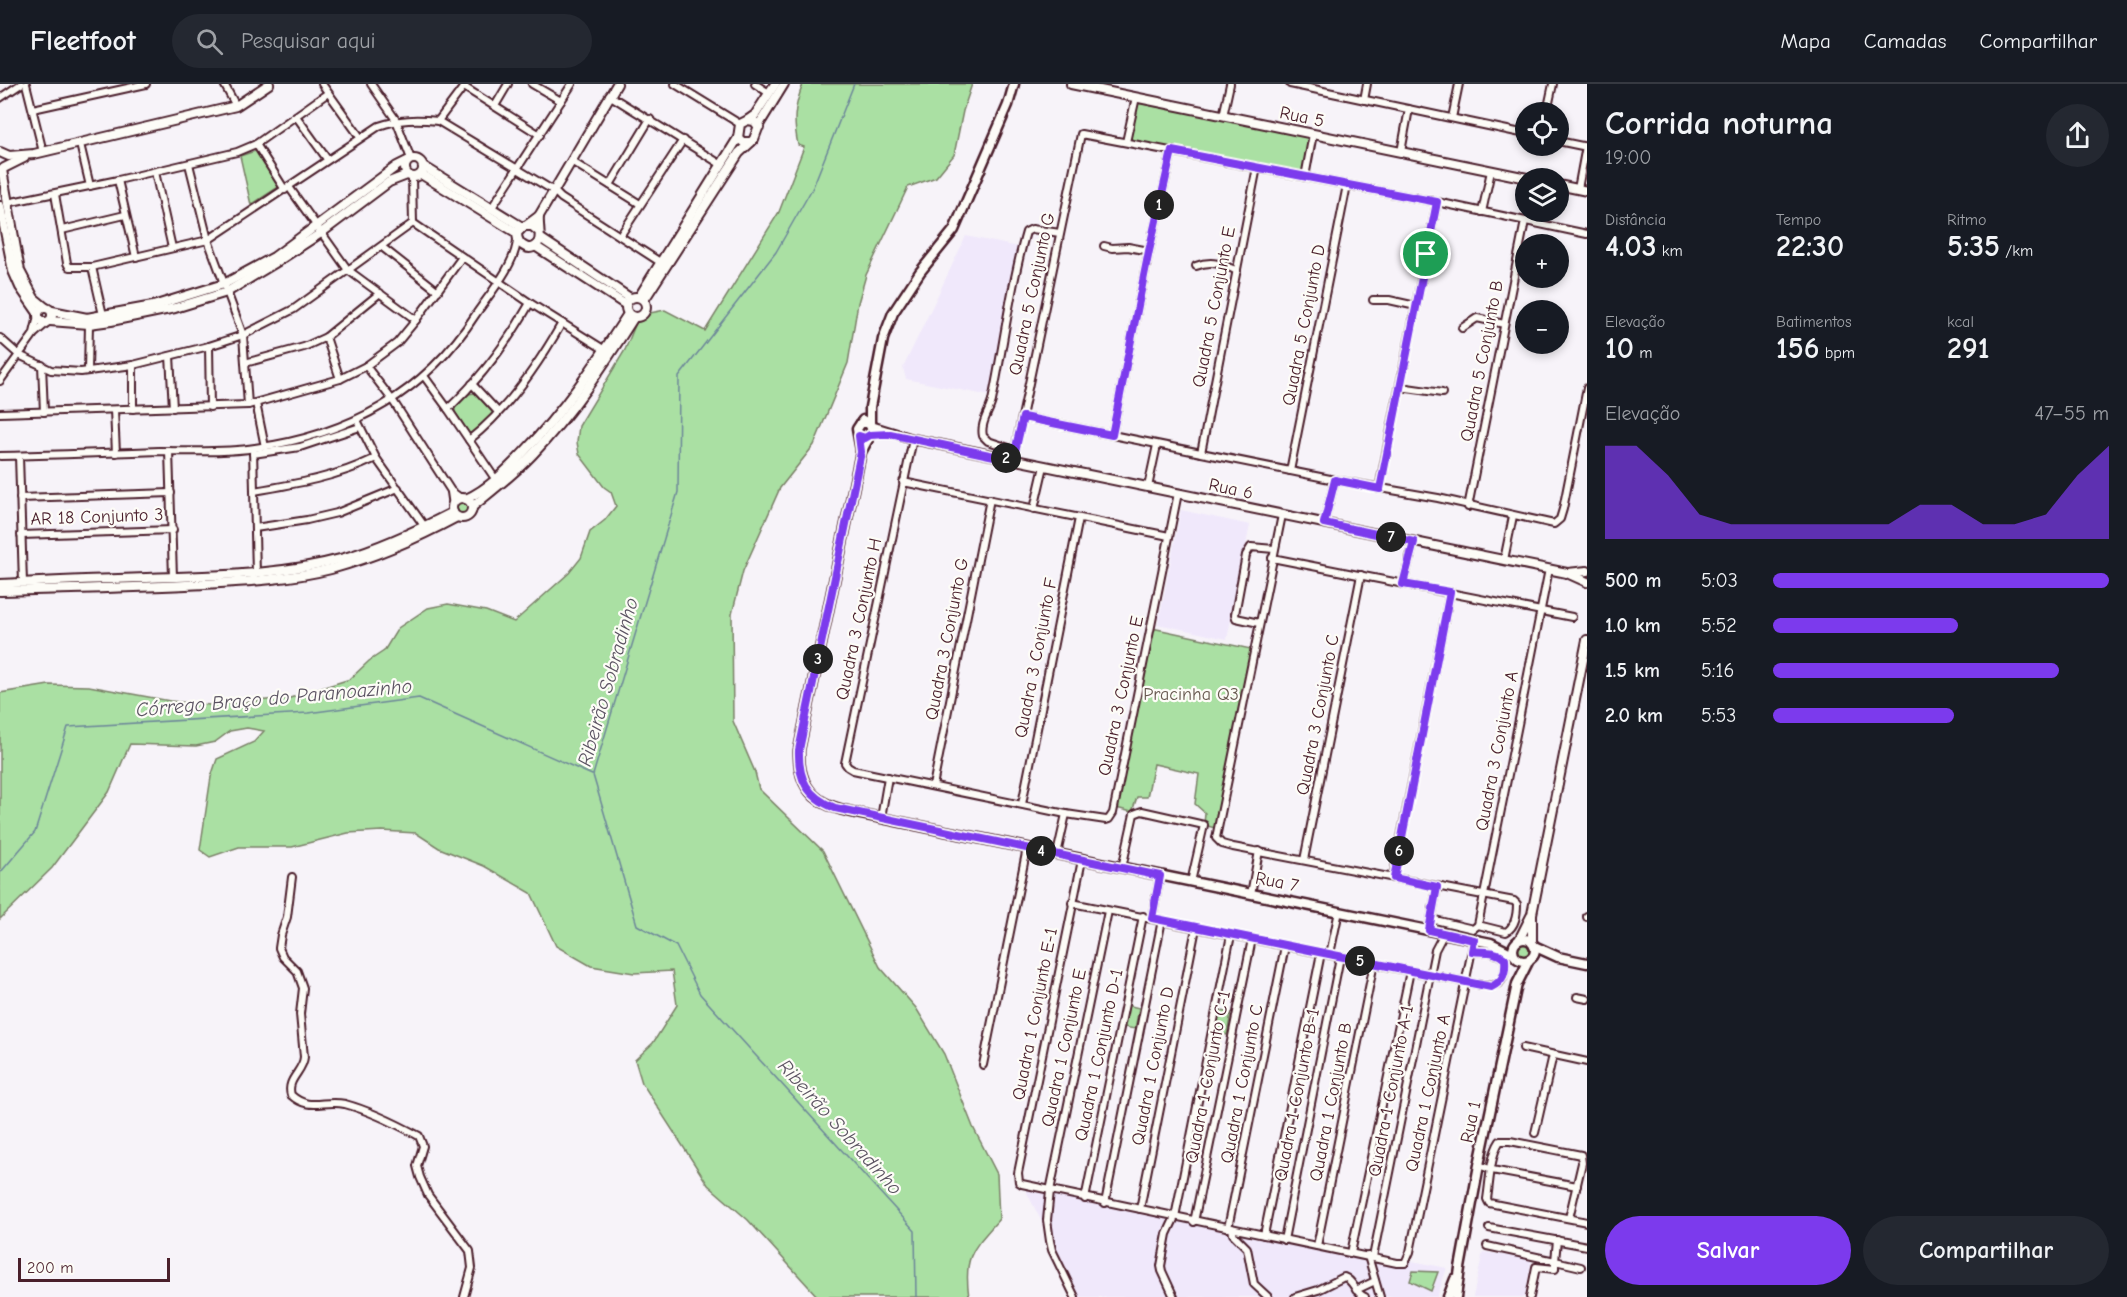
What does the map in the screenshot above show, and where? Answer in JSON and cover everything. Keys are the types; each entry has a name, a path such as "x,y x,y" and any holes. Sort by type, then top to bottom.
{"main road":[{"path":"867,430 884,339 893,313 920,272 954,230 1008,105 1014,84"},
{"path":"1008,105 1021,84"},
{"name":"Rua 7","path":"867,430 799,759 805,783 817,800 835,808 881,818 1474,940 1491,943 1518,941"},
{"path":"1558,957 1522,961 1514,956 1513,947 1518,941 1526,939 1558,957 1587,963"},
{"name":"Rua 7","path":"1491,943 1514,956"},
{"path":"1531,959 1535,952 1533,944"},
{"name":"Rua 1","path":"1514,956 1517,984"},
{"name":"Rua 1","path":"1460,1268 1517,984 1531,959"},
{"path":"1448,1297 1460,1268"},
{"path":"1456,1297 1460,1268"}],"street":[{"path":"0,98 21,84"},
{"path":"26,84 43,152"},
{"path":"33,109 146,84"},
{"path":"224,84 236,106"},
{"path":"2,153 14,156 34,154 236,106 268,84"},
{"path":"322,84 360,137"},
{"path":"371,84 396,120 409,160"},
{"path":"495,106 508,84"},
{"path":"532,84 561,101"},
{"path":"491,209 572,84"},
{"path":"253,452 265,447 302,440 357,420 393,401 432,370 473,319 514,256 521,231 539,216 617,84"},
{"path":"675,84 740,124"},
{"path":"755,84 770,93"},
{"path":"642,298 660,262 738,138 740,124 755,115 775,84"},
{"path":"521,231 521,245 531,247 628,302 642,298 739,153 758,134 759,127 784,84"},
{"name":"Rua 5","path":"1071,84 1090,86 1136,98 1515,176"},
{"path":"1223,116 1230,84"},
{"path":"1290,84 1515,132"},
{"path":"1364,100 1367,84"},
{"path":"1452,118 1460,84"},
{"path":"1549,102 1553,84"},
{"path":"438,121 465,85 540,135"},
{"path":"4,204 237,152 256,144 328,93"},
{"path":"609,95 722,165"},
{"path":"1136,98 1126,142 1515,219"},
{"path":"1401,152 1408,109"},
{"path":"296,116 327,159"},
{"path":"610,185 650,119"},
{"path":"55,194 69,267 92,267 208,240 379,126 396,120 438,121 518,168 660,262"},
{"path":"748,120 754,121 759,127"},
{"name":"Quadra 5 Conjunto G","path":"1013,460 1081,134 1126,142"},
{"path":"1305,177 1312,134"},
{"path":"738,138 743,142 751,142"},
{"path":"620,236 683,140"},
{"path":"1569,143 1586,146 1578,189"},
{"path":"80,144 90,186"},
{"path":"256,144 348,270 416,320"},
{"path":"1112,435 1149,251 1172,151"},
{"path":"0,584 256,574 299,568 344,558 389,543 454,512 467,516 472,507 531,456 566,416 590,385 631,316 628,302 539,235 536,228 521,231 422,170 417,159 397,166 278,261 226,288 176,308 89,324 42,322 20,287 13,271 4,204 2,170 6,162 2,153"},
{"path":"2,170 34,154"},
{"path":"409,160 404,168 410,176 413,223"},
{"path":"571,161 640,204"},
{"path":"189,164 208,240 243,335 248,405"},
{"name":"Quadra 5 Conjunto E","path":"1201,453 1257,167"},
{"path":"319,229 389,182 422,170"},
{"path":"422,170 491,209 521,231"},
{"path":"1482,212 1491,171"},
{"path":"155,172 172,248"},
{"path":"117,180 136,257"},
{"name":"Quadra 5 Conjunto D","path":"1290,471 1347,186"},
{"path":"1569,187 1587,191"},
{"path":"1380,489 1437,202"},
{"path":"0,381 34,334 53,316 34,298 23,277 4,204"},
{"path":"62,230 125,215"},
{"path":"514,256 531,247 539,235 539,216"},
{"name":"Quadra 5 Conjunto B","path":"1468,507 1525,222"},
{"path":"1530,222 1587,234"},
{"path":"0,338 19,355 51,370 88,371 133,365 208,346 243,335 294,309 413,223"},
{"path":"413,223 530,303 605,350"},
{"path":"1015,450 988,441 983,436 983,423 991,404 1010,300 1026,232 1032,229 1060,233"},
{"path":"1104,246 1149,251"},
{"path":"382,247 438,291"},
{"path":"0,413 248,405 340,379 366,366 397,343 462,257"},
{"path":"1196,266 1211,263 1237,271"},
{"path":"92,267 103,315"},
{"path":"34,334 40,310 87,318 153,306 226,288"},
{"path":"245,363 304,347 326,337 380,293"},
{"path":"631,316 641,317 646,312 647,306 642,298"},
{"path":"1373,300 1389,300 1416,306"},
{"path":"448,409 512,335 530,303"},
{"path":"0,591 249,582 329,569 376,555 430,531 454,512 464,499 496,480 550,426 631,316"},
{"path":"1462,328 1477,318 1504,324"},
{"path":"469,440 498,412 519,387 562,323"},
{"path":"88,371 89,324"},
{"path":"326,337 340,379"},
{"path":"208,346 210,407"},
{"path":"170,356 173,408"},
{"path":"133,365 133,409"},
{"path":"42,366 44,412"},
{"path":"366,366 393,401 451,491 454,512"},
{"path":"424,376 496,480"},
{"path":"472,384 498,412"},
{"path":"1400,387 1442,393"},
{"path":"1023,417 1380,489 1438,498 1468,507 1554,524 1560,519 1563,509 1587,388"},
{"path":"256,403 265,447"},
{"path":"114,410 116,453"},
{"path":"357,420 376,458 425,526"},
{"path":"0,456 169,451 253,452 309,444 360,427"},
{"name":"Rua 6","path":"867,430 1549,569 1567,573 1587,582"},
{"name":"Quadra 3 Conjunto H","path":"888,777 853,770 845,761 913,439"},
{"path":"1148,487 1158,445"},
{"name":"AR 18 Conjunto 3","path":"21,535 173,530 169,451"},
{"path":"253,452 256,574"},
{"path":"19,456 23,583"},
{"path":"254,492 331,476 376,458"},
{"path":"1034,509 1044,466"},
{"path":"1324,523 1335,480"},
{"path":"903,482 1169,537"},
{"path":"255,528 338,513 398,488"},
{"path":"451,491 470,501 472,507"},
{"path":"20,498 171,493"},
{"name":"Quadra 3 Conjunto E","path":"1066,814 1106,820 1113,813 1178,493"},
{"name":"Quadra 3 Conjunto G","path":"933,786 990,499"},
{"path":"1282,515 1216,838 1222,844 1516,902 1518,907 1512,928 1506,932 1478,926 1473,929 1431,919"},
{"path":"1504,560 1513,516"},
{"name":"Quadra 3 Conjunto F","path":"1022,804 1079,518"},
{"path":"173,530 173,578"},
{"path":"1403,584 1414,542"},
{"path":"1259,623 1236,618 1235,614 1246,555 1251,547 1274,549"},
{"path":"1272,558 1572,617"},
{"name":"Quadra 3 Conjunto A","path":"1478,926 1549,569"},
{"name":"Rua 6","path":"1567,573 1587,571"},
{"name":"Quadra 3 Conjunto C","path":"1304,860 1361,575"},
{"path":"1394,878 1450,592"},
{"path":"1533,944 1532,914 1587,640"},
{"path":"881,818 888,777 1022,804 1066,814 1057,854"},
{"path":"1122,868 1134,814 1142,811 1204,825 1191,882"},
{"path":"983,1065 1027,848"},
{"path":"1251,894 1259,851"},
{"name":"Quadra 1 Conjunto E-1","path":"1050,1191 1018,1182 1018,1173 1082,860"},
{"path":"1152,918 1160,876"},
{"path":"292,877 287,917 279,948 283,957 297,971 303,988 300,1014 304,1063 290,1086 291,1095 299,1102 310,1106 337,1103 368,1112 419,1136 423,1146 417,1166 420,1177 428,1195 470,1251 472,1268 464,1297"},
{"path":"1429,930 1437,887"},
{"path":"1072,903 1491,987 1502,979 1506,969 1505,959 1500,954 1472,951"},
{"name":"Quadra 1 Conjunto E","path":"1075,1297 1052,1250 1047,1220 1050,1191 1108,911"},
{"path":"1330,954 1340,911"},
{"path":"1518,941 1532,914"},
{"name":"Quadra 1 Conjunto D-1","path":"1085,1199 1143,916"},
{"name":"Quadra 1 Conjunto D-1","path":"1105,1203 1162,920"},
{"name":"Quadra 1 Conjunto D","path":"1140,1209 1196,928"},
{"name":"Quadra 1 Conjunto A-1","path":"1370,1256 1435,950 1444,933"},
{"name":"Quadra 1 Conjunto C-1","path":"1174,1297 1161,1266 1164,1244 1175,1217 1231,935"},
{"name":"Quadra 1 Conjunto C-1","path":"1194,1222 1252,939"},
{"name":"Quadra 1 Conjunto A","path":"1370,1256 1403,1264 1408,1259 1474,940"},
{"name":"Quadra 1 Conjunto C","path":"1230,1228 1286,946"},
{"name":"Quadra 1 Conjunto B-1","path":"1264,1235 1321,953"},
{"name":"Quadra 1 Conjunto B-1","path":"1284,1240 1340,957"},
{"name":"Quadra 1 Conjunto B","path":"1317,1246 1374,963"},
{"name":"Quadra 1 Conjunto A-1","path":"1351,1253 1410,971"},
{"path":"1577,997 1587,999"},
{"path":"1522,1048 1587,1062"},
{"path":"1534,1133 1553,1055"},
{"path":"1569,1218 1582,1163 1581,1155 1504,1140 1498,1143 1487,1199 1489,1203 1587,1222"},
{"path":"1479,1165 1492,1170 1577,1186"},
{"path":"1050,1191 1370,1256 1380,1297"},
{"path":"1230,1228 1247,1248 1254,1284 1268,1297"},
{"path":"1489,1228 1587,1246"},
{"path":"1530,1297 1536,1267 1555,1269 1557,1240"},
{"path":"1487,1246 1581,1266"},
{"path":"1295,1297 1318,1290 1341,1277 1351,1280 1356,1290 1365,1297"},
{"path":"1356,1290 1375,1281"}],"shaded area":[{"path":"966,236 1018,247 990,396 906,379 903,368"},
{"path":"1181,510 1250,525 1227,639 1158,624"},
{"path":"1022,1183 1447,1268 1437,1297 1080,1297"},
{"path":"1483,1252 1532,1259 1525,1297 1473,1297"}],"green space":[{"path":"803,84 972,84 963,111 954,155 936,177 908,187 866,275 858,303 848,363 814,445 780,488 743,571 732,614 733,721 755,772 759,789 823,851 880,967 916,1008 944,1054 973,1127 997,1174 999,1219 982,1238 972,1254 968,1271 969,1297 818,1297 748,1220 708,1185 642,1083 635,1060 653,1043 677,1005 672,971 634,973 591,966 556,946 531,893 484,866 439,848 416,833 382,831 348,833 292,847 239,847 210,857 200,850 211,777 217,759 254,742 264,731 247,728 230,731 215,742 196,746 130,744 109,792 52,868 0,919 0,693 49,685 89,686 170,701 210,705 290,698 350,679 369,661 384,651 398,628 428,608 448,604 486,611 514,622 569,573 581,558 590,532 605,520 616,506 611,492 604,487 579,454 577,442 579,426 625,350 636,323 650,313 665,310 705,331 779,212 804,147 798,145 795,128 796,107"},
{"path":"1138,103 1309,137 1302,173 1130,140"},
{"path":"258,150 280,186 251,205 240,156"},
{"path":"475,393 492,409 493,413 469,433 455,412 455,407 468,394"},
{"path":"460,500 466,500 471,508 469,514 460,516 455,511 455,505"},
{"name":"Pracinha Q3","path":"1152,628 1251,649 1215,828 1204,825 1205,813 1195,804 1199,774 1154,764 1147,797 1137,797 1132,812 1116,808"},
{"path":"1520,941 1528,941 1533,946 1531,957 1520,959 1515,954 1515,946"},
{"path":"1127,1005 1139,1008 1135,1029 1123,1027"},
{"path":"1218,1010 1231,1013 1227,1035 1214,1033"},
{"path":"1413,1271 1438,1272 1431,1291 1410,1281"}],"waterway":[{"name":"Ribeirão Sobradinho","path":"854,84 813,187 776,252 679,377 678,492 593,775 637,925 676,946 700,994 915,1231 916,1297"},
{"name":"Córrego Braço do Paranoazinho","path":"0,873 35,832 68,727 308,713 419,698 592,775"}],"route":[{"path":"1172,151 1437,202 1426,254 1380,489 1335,480 1324,523 1414,542 1403,584 1450,592 1394,878 1437,887 1429,930 1474,940 1472,951 1500,954 1505,959 1506,969 1497,984 1491,987 1152,918 1160,876 835,808 823,804 812,795 801,773 799,750 861,452 859,436 865,438 870,435 890,434 1013,460 1023,417 1112,435 1149,251 1172,151"}]}
